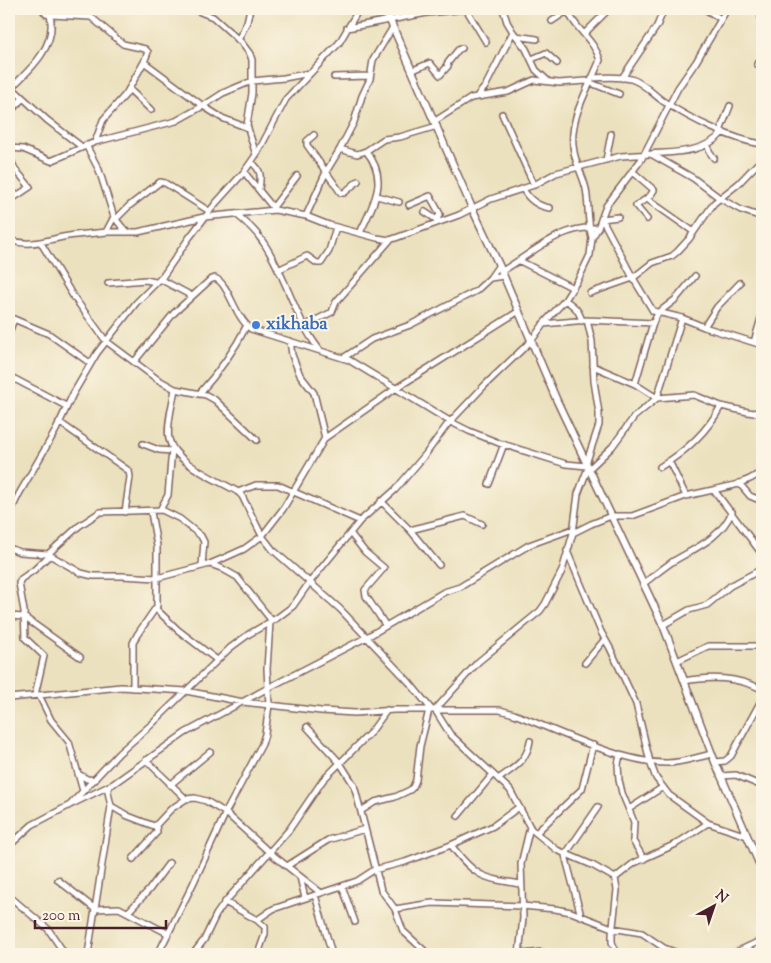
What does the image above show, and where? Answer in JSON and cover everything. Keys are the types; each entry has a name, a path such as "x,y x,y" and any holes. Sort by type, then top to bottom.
{"street":[{"path":"42,9 44,13 50,15 91,17 123,44 148,52 129,89 103,120 94,142"},
{"path":"193,9 213,17 241,42 250,54 252,60 252,93 248,128 256,155"},
{"path":"238,40 248,22 250,9"},
{"path":"9,515 90,363 106,341 157,281 209,210 244,172 256,155 286,99 339,43 359,9"},
{"path":"387,9 472,208 502,270 588,467 663,626 678,661 715,762 762,870"},
{"path":"348,28 361,27 390,19 466,9 486,42"},
{"path":"503,9 514,34 532,59 536,70 548,81"},
{"path":"584,34 609,9"},
{"path":"622,78 657,26 664,9"},
{"path":"705,9 722,18"},
{"path":"592,238 602,219 606,206 642,160 669,105 727,9"},
{"path":"70,805 118,753 152,724 216,660 249,634 293,606 309,583 360,521 412,472 451,422 485,385 532,340 573,288 590,255 592,238 589,227 586,191 574,152 573,134 578,111 600,60 595,47 576,26 567,10 552,21"},
{"path":"762,13 762,28"},
{"path":"50,15 52,29 42,54 10,86 22,98 84,146 99,170 115,218 126,232"},
{"path":"306,216 326,172 354,122 370,76 373,60 393,26"},
{"path":"514,34 537,39"},
{"path":"478,96 485,87 514,34"},
{"path":"413,70 430,63 440,75 448,66 447,64 455,53 462,48"},
{"path":"532,59 546,54 557,63"},
{"path":"144,62 203,106 222,118 248,128"},
{"path":"9,148 24,149 51,161 94,142 166,124 203,106 223,93 252,81 310,73"},
{"path":"334,76 370,76"},
{"path":"340,149 357,154 366,151 384,139 400,137 436,124 467,100 478,96 508,92 534,80 559,83 622,78 636,81 669,105 721,132 762,144"},
{"path":"591,80 619,94"},
{"path":"129,89 151,110"},
{"path":"9,113 22,98"},
{"path":"304,326 332,312 334,304 390,240 578,167 644,153 683,152 708,144 717,138 721,132 730,106"},
{"path":"502,114 534,185"},
{"path":"606,160 611,134"},
{"path":"314,135 307,141 307,145 342,193 358,181"},
{"path":"708,144 709,151 714,158"},
{"path":"360,233 378,196 375,163 366,151"},
{"path":"650,154 693,178 721,199 741,210 762,217"},
{"path":"9,157 14,169 30,187 9,201"},
{"path":"590,293 634,278 652,263 672,256 694,232 712,206 762,159"},
{"path":"251,162 260,171 259,189"},
{"path":"632,171 654,190 647,199 636,206 647,219"},
{"path":"244,172 274,208"},
{"path":"274,208 297,176"},
{"path":"106,232 115,218 160,182 165,183 209,210"},
{"path":"523,188 526,195 537,205 550,208"},
{"path":"378,196 399,202"},
{"path":"409,206 430,196 440,214 437,221"},
{"path":"647,199 694,232"},
{"path":"9,240 18,243 41,243 64,237 159,228 204,217 274,208 306,216 336,227 390,240"},
{"path":"425,212 437,221"},
{"path":"236,214 263,242 304,326 319,349"},
{"path":"602,219 618,217"},
{"path":"602,219 651,308 658,313 682,318 762,345"},
{"path":"278,270 308,256 317,264 320,263 329,251 336,227"},
{"path":"343,358 372,340 410,325 476,291 490,278 520,261 555,237 589,227 598,228"},
{"path":"41,243 73,296 106,341 157,379 176,389 206,395 220,404 257,440"},
{"path":"520,261 573,288"},
{"path":"490,278 502,270"},
{"path":"636,384 658,313 676,299 695,276"},
{"path":"134,362 174,313 214,278 223,284 240,320 254,330 343,358 451,422 504,444 566,464 588,467 612,447 624,428 634,417 657,398 682,318"},
{"path":"108,282 157,281 192,296"},
{"path":"704,327 717,307 740,283"},
{"path":"361,811 381,799 395,797 414,786 420,746 432,710 478,662 540,611 560,575 573,531 578,494 588,467 599,425 592,341 580,313 576,307 565,300"},
{"path":"9,548 20,552 49,555 85,576 157,578 210,564 244,549 262,536 283,509 325,438 395,389 519,311"},
{"path":"754,342 762,315"},
{"path":"9,333 11,318 49,334 90,363"},
{"path":"543,324 584,321 654,323"},
{"path":"199,394 236,347 247,325"},
{"path":"309,347 312,340"},
{"path":"290,341 292,355 300,374 314,393 325,438"},
{"path":"593,366 636,384 657,398 694,395 721,406 748,412 754,413 762,410"},
{"path":"9,376 66,406"},
{"path":"160,510 168,495 172,450 168,438 176,389"},
{"path":"660,467 689,447 721,406"},
{"path":"59,422 129,471 130,477 125,512"},
{"path":"143,444 159,450 172,450 194,468 238,492 246,502 262,536 273,550 340,609 422,697 450,734 514,795 530,827 565,855 592,865 615,878 618,890 612,928 612,942 617,954"},
{"path":"490,484 504,444"},
{"path":"670,461 686,496"},
{"path":"9,846 32,825 109,786 185,733 367,637 444,592 460,587 486,573 529,545 611,516 632,516 686,496 739,483 762,472"},
{"path":"739,483 750,496 762,501"},
{"path":"238,492 263,484 278,485 360,521"},
{"path":"714,490 762,554"},
{"path":"381,502 410,530 439,565"},
{"path":"83,791 80,775 67,737 51,720 42,702 40,695 44,656 26,641 20,581 96,513 102,512 151,512 160,510 180,519 201,536 204,542 202,566"},
{"path":"133,688 133,643 136,634 156,609 157,546 151,512"},
{"path":"643,584 669,564 715,536 725,526 732,512"},
{"path":"410,530 465,516 482,524"},
{"path":"350,533 365,552 384,568 365,590 366,596 386,626"},
{"path":"567,551 639,712 650,762 656,778 680,804 708,823 747,836"},
{"path":"158,954 194,884 226,813 262,744 269,705 267,669 271,621 237,577 210,564"},
{"path":"663,626 689,610 707,605 730,586 762,569"},
{"path":"156,609 178,630 216,660"},
{"path":"9,616 24,617 80,657"},
{"path":"585,663 605,639"},
{"path":"678,661 708,646 762,646"},
{"path":"684,681 715,677 738,680 762,689"},
{"path":"9,698 121,687 186,691 243,702 321,711 355,713 387,710 506,711 593,745 650,762 677,762 712,754"},
{"path":"715,762 725,761 732,756 760,709 762,698"},
{"path":"193,954 204,940 216,915 225,902 289,830 323,780 371,732 387,710"},
{"path":"307,727 340,763 354,786 374,870 381,890 395,909 402,931 428,954"},
{"path":"498,779 520,763 528,750 530,741"},
{"path":"536,833 582,789 593,745"},
{"path":"170,785 210,752"},
{"path":"620,754 618,765 619,780 622,793 634,822 632,841 644,859"},
{"path":"146,760 186,799"},
{"path":"458,816 493,774"},
{"path":"80,775 87,779 95,780"},
{"path":"721,776 736,775 762,786"},
{"path":"88,954 110,806 109,786"},
{"path":"629,809 663,787"},
{"path":"102,789 108,792"},
{"path":"156,825 174,806 186,799 196,798 206,801 226,813 269,852 321,893"},
{"path":"110,806 138,820 156,825"},
{"path":"257,920 273,909 357,881 374,870 405,862 451,845 493,826 519,807"},
{"path":"581,916 565,855 598,807"},
{"path":"615,878 634,863 676,844 708,823"},
{"path":"133,859 157,832 156,825"},
{"path":"519,954 523,927 521,864 530,827"},
{"path":"287,866 328,840 365,829"},
{"path":"451,845 468,866 479,875 490,879 521,884"},
{"path":"128,912 150,890 169,863"},
{"path":"300,878 305,898"},
{"path":"58,880 96,909 114,908 128,912 167,934"},
{"path":"342,886 355,922"},
{"path":"315,895 332,954"},
{"path":"9,896 48,929 66,954"},
{"path":"225,902 263,924 266,930 258,954"},
{"path":"395,909 432,904 522,906 555,909 581,916 612,928 642,933 664,948 680,954"},
{"path":"732,954 762,940"},
{"path":"523,954 541,952 549,954"}],"place":[{"name":"xikhaba","path":"256,325"}]}
